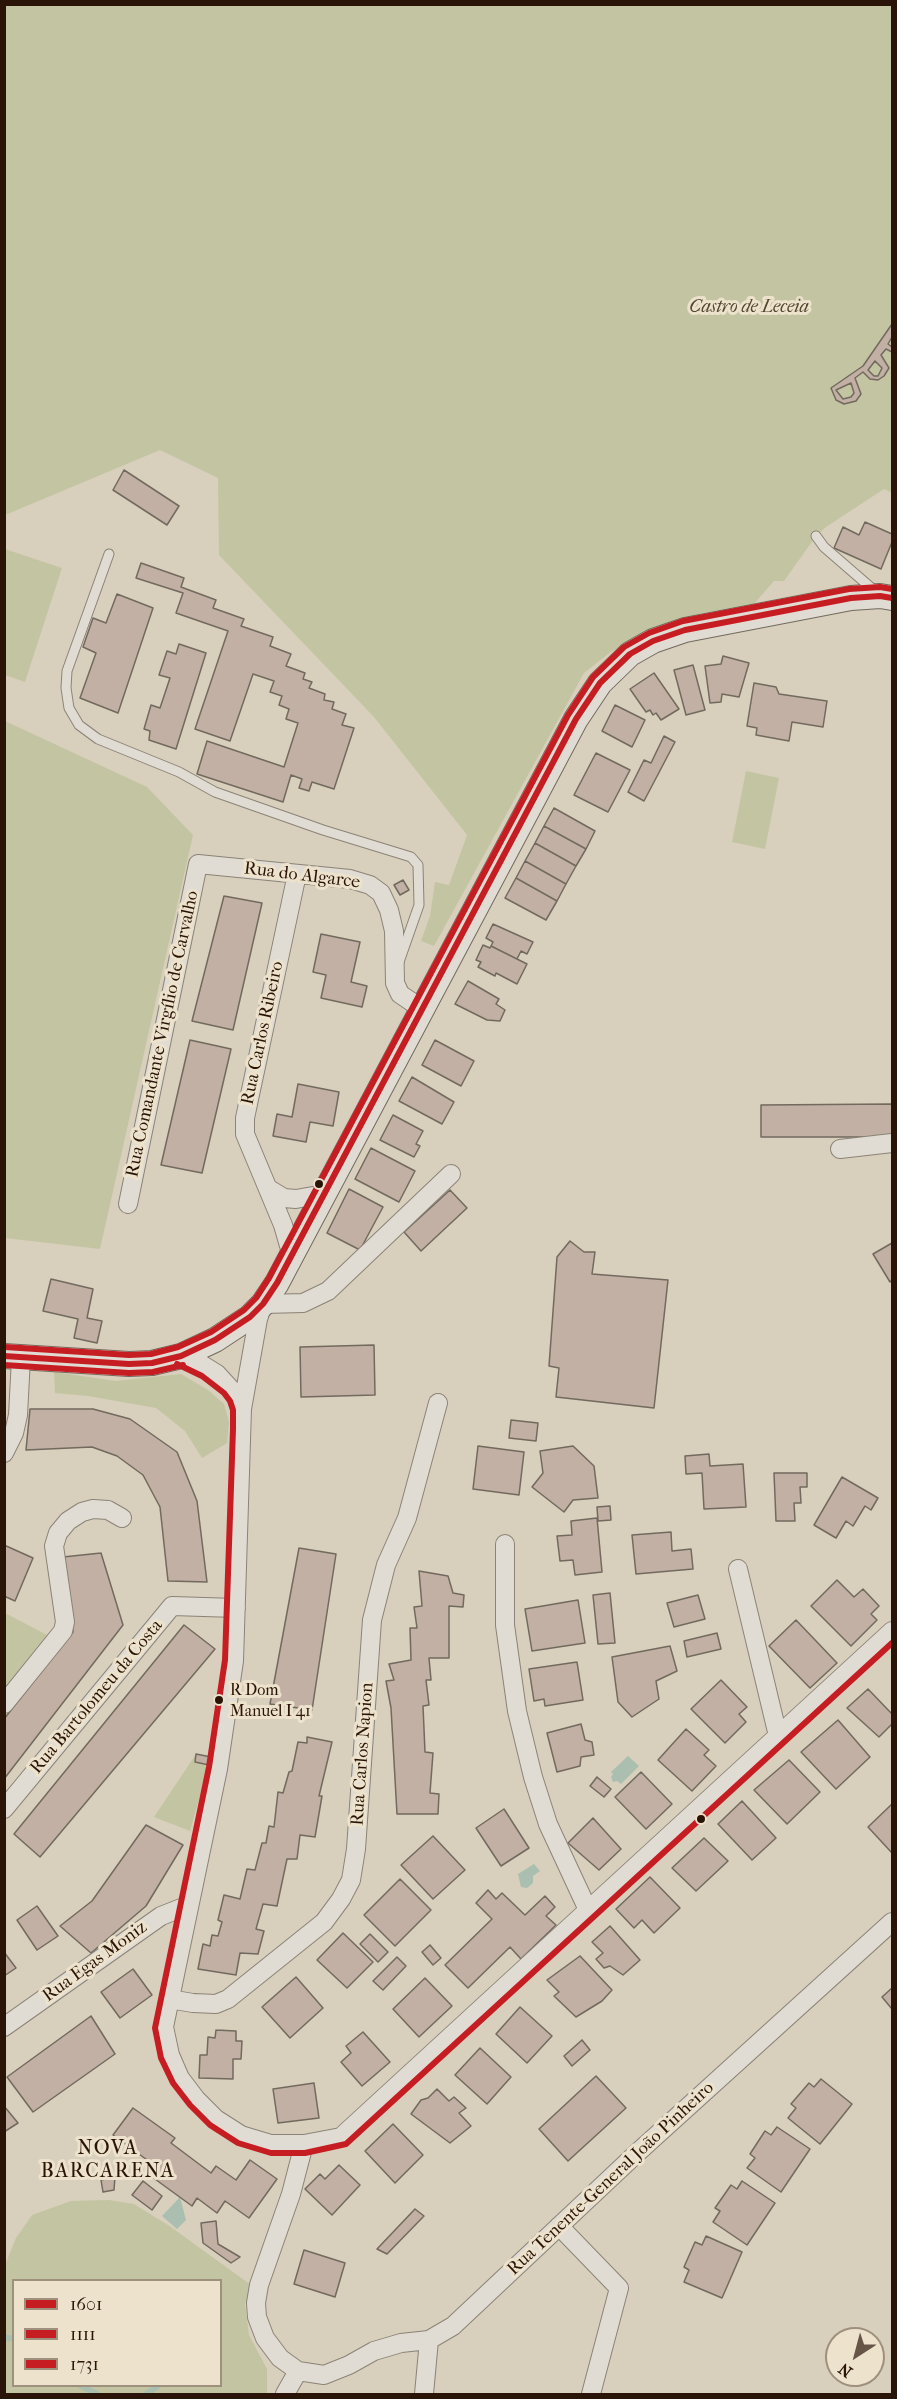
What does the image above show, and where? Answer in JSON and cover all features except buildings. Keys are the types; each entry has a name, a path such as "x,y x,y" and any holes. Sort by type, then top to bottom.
{"main road":[{"path":"13,1357 129,1364 152,1363 181,1356 221,1336 250,1317 263,1304 292,1256 576,719 600,683 630,654 653,641 685,630 851,598 886,597"}],"street":[{"name":"Rua do Algarce","path":"198,864 350,879 370,885 381,893 389,910 394,931 395,983 400,994 422,1008"},
{"name":"Rua Comandante Virgílio de Carvalho","path":"128,1204 198,864"},
{"name":"Rua Carlos Ribeiro","path":"292,1256 269,1189 245,1134 245,1118 297,874"},
{"path":"840,1149 892,1143"},
{"path":"451,1174 328,1291 303,1303 263,1304 258,1319 242,1409 234,1661 218,1769 164,2027 170,2055 180,2078 196,2099 216,2119 241,2135 271,2144 304,2144 341,2137 892,1631"},
{"path":"269,1189 285,1198 296,1199 324,1194"},
{"path":"181,1356 196,1361 217,1374 238,1397 242,1409"},
{"path":"4,1453 14,1432 18,1415 13,1357"},
{"name":"Rua Carlos Napion","path":"169,1999 216,2004 228,1999 324,1922 341,1899 351,1880 356,1849 372,1620 386,1565 407,1518 438,1403"},
{"path":"4,1704 63,1631 66,1622 54,1546 58,1533 68,1521 82,1512 93,1509 108,1510 122,1518"},
{"path":"506,1544 506,1625 517,1711 533,1777 548,1824 588,1910"},
{"path":"738,1569 778,1736"},
{"name":"Rua Bartolomeu da Costa","path":"4,1809 172,1606 236,1608"},
{"name":"Rua Egas Moniz","path":"4,2027 161,1916 189,1905"},
{"name":"Rua Tenente-General João Pinheiro","path":"298,2371 324,2375 374,2351 401,2343 429,2340 453,2326 559,2226 892,1922"},
{"path":"285,2394 298,2371 280,2358 265,2338 257,2317 256,2302 259,2284 291,2194 304,2144"},
{"path":"559,2226 619,2288 591,2394"},
{"path":"424,2394 429,2340"}],"lane":[{"path":"816,536 824,547 886,597"},
{"path":"109,554 68,671 66,688 69,708 79,725 98,739 180,772 215,792 323,830 411,857 418,865 419,905 396,970"}],"green space":[{"name":"Castro de Leceia","path":"5,5 892,5 892,493 884,489 826,527 816,536 784,581 774,581 753,605 702,613 643,635 612,651 584,673 434,946 421,941 430,916 435,882 449,885 467,835 374,717 219,555 218,478 160,450 5,515"},
{"path":"5,549 62,568 25,682 5,675"},
{"path":"5,721 147,787 193,835 100,1249 5,1238"},
{"path":"746,771 779,778 765,849 732,842"},
{"path":"54,1372 116,1381 181,1374 208,1390 224,1404 229,1422 227,1443 202,1458 185,1431 156,1408 88,1396 55,1393"},
{"path":"5,1613 47,1635 5,1687"},
{"path":"196,1754 211,1757 190,1831 154,1817"},
{"path":"109,2200 134,2204 171,2227 251,2285 245,2304 249,2335 267,2369 267,2394 5,2394 5,2265 16,2238 32,2215 71,2201"}],"shaded area":[{"path":"628,1756 639,1766 621,1784 617,1781 613,1782 611,1772"},
{"path":"534,1864 540,1871 533,1876 533,1883 527,1888 521,1887 518,1874"},
{"path":"180,2197 186,2220 177,2229 162,2216"}],"waterway":[{"path":"4,2337 12,2339"},
{"path":"83,2387 97,2394"},
{"path":"146,2394 156,2387"}],"transit line":[{"name":"1731","path":"5,1347 129,1355 151,1354 178,1347 211,1332 244,1310 256,1298 269,1278 568,715 593,677 624,647 649,633 683,621 849,589 880,587 892,589"},
{"name":"1601","path":"4,1356 129,1364 152,1363 181,1356 215,1340 250,1317 263,1304 277,1283 576,719 600,683 630,654 653,641 685,630 851,598 880,596 892,598"},
{"name":"1111","path":"177,1364 202,1376 224,1393 233,1410 233,1429 225,1660 209,1767 155,2028 161,2058 173,2083 210,2125 238,2143 271,2153 305,2153 346,2144 892,1643"},
{"name":"1111","path":"4,1365 129,1373 153,1372 183,1365"}],"place":[{"name":"R Dom Manuel I 41","path":"219,1700"}],"district":[{"name":"NOVA BARCARENA","path":"108,2160"}]}
